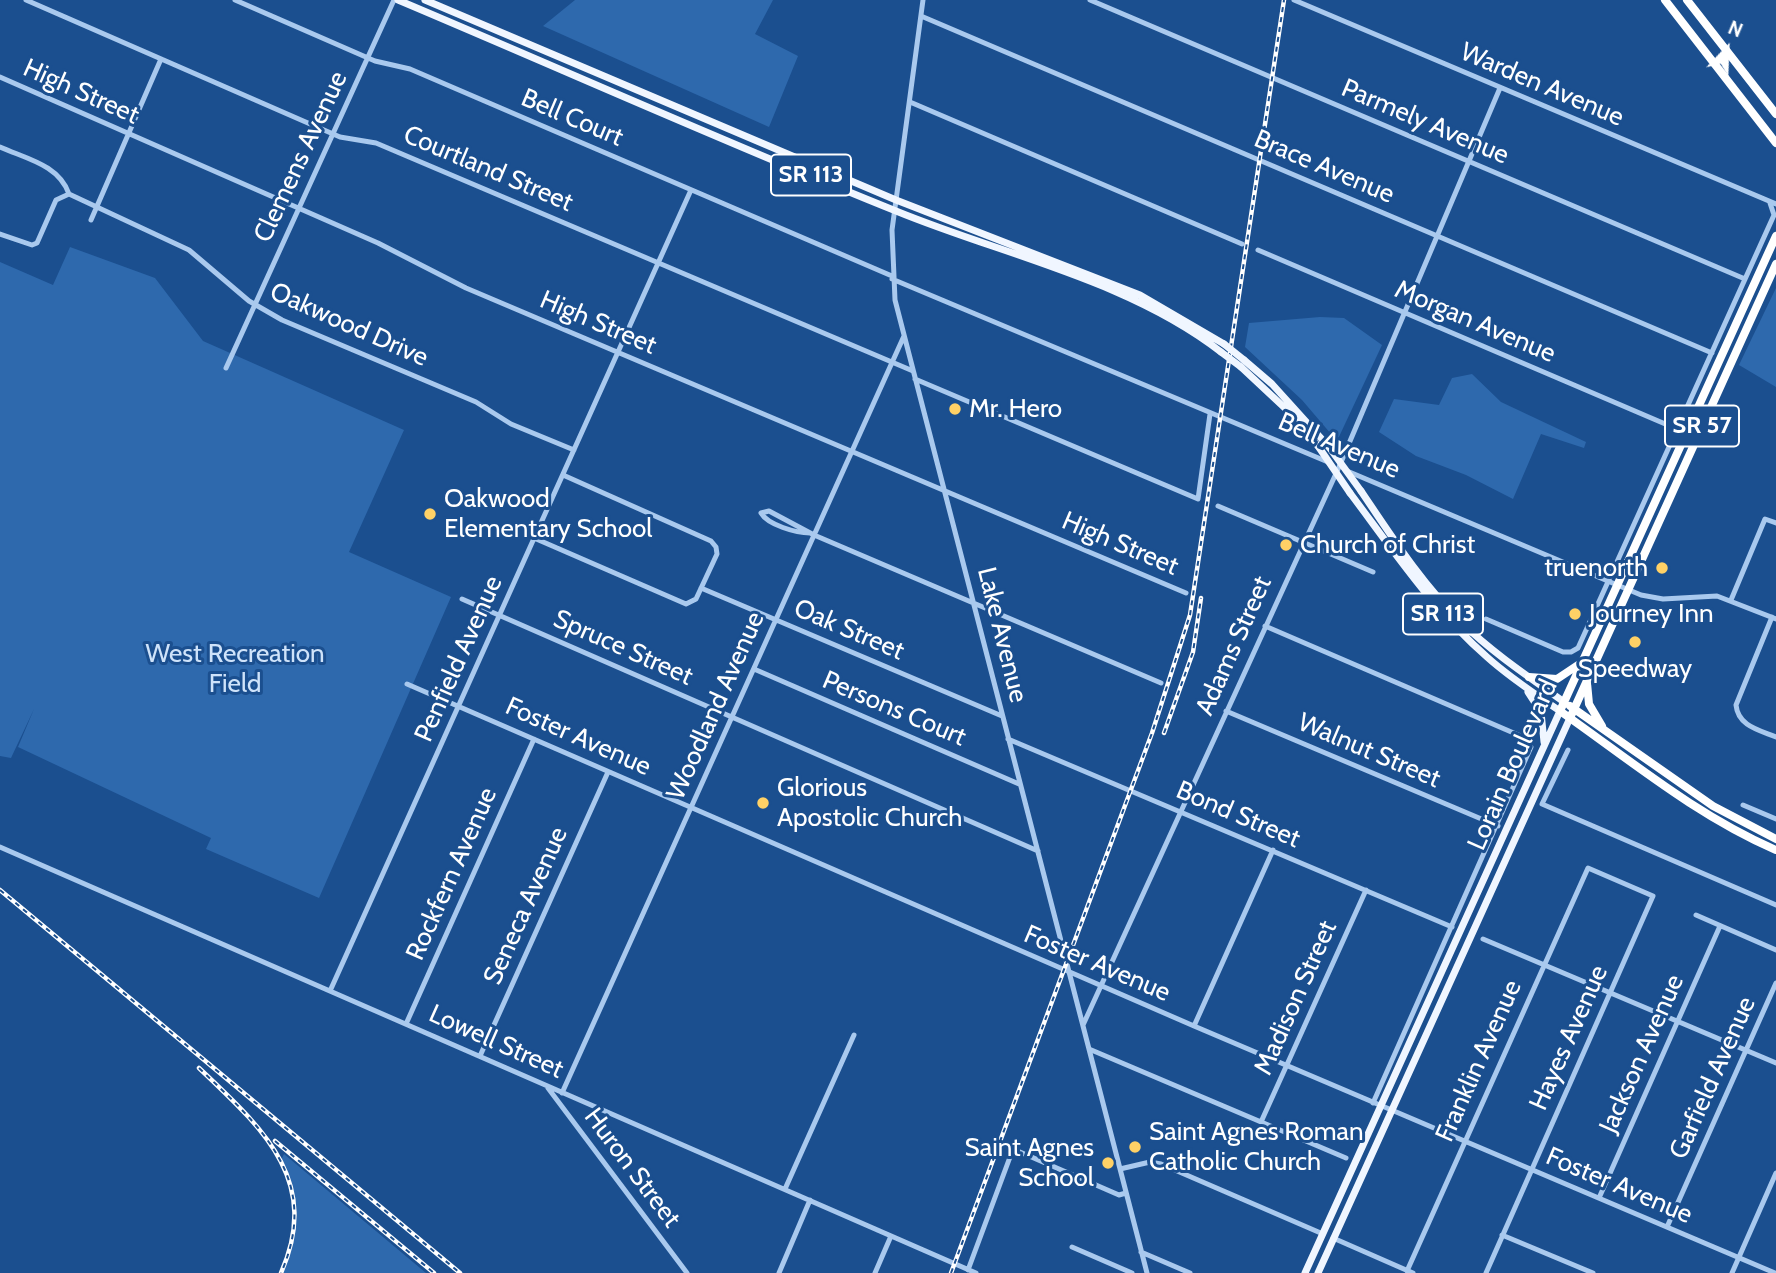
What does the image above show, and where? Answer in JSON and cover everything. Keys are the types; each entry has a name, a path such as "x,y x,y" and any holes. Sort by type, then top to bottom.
{"highway":[{"path":"1665,0 1776,143"},
{"path":"1687,0 1776,114"},
{"name":"Lorain Boulevard","path":"1560,711 1776,236"},
{"name":"Lorain Boulevard","path":"1570,718 1776,264"},
{"path":"1529,677 1538,680 1557,679 1583,661"},
{"name":"SR 57","path":"1589,673 1589,704 1605,731 1713,806 1776,838"},
{"name":"SR 113","path":"1564,702 1605,731"},
{"path":"1560,711 1689,803 1734,830 1776,850"}],"main road":[{"name":"SR 113","path":"396,0 895,211 1123,296 1222,348"},
{"name":"SR 113","path":"425,0 896,200 1140,295 1272,384 1329,447 1395,542 1446,606 1490,647 1564,702"},
{"name":"SR 113","path":"1243,364 1318,446 1435,605 1472,644 1560,711"},
{"path":"1515,679 1541,712 1545,746"},
{"name":"Lorain Boulevard","path":"1305,1273 1376,1104 1560,711"},
{"name":"Lorain Boulevard","path":"1318,1273 1570,718"}],"street":[{"name":"Courtland Street","path":"26,0 48,6 333,134 376,143 913,371"},
{"name":"Bell Court","path":"235,0 368,58 410,69 892,277"},
{"name":"Clemens Avenue","path":"226,368 396,0"},
{"name":"Lake Avenue","path":"923,0 896,200 892,277 915,379 1147,1273"},
{"name":"Parmely Avenue","path":"1090,0 1745,279"},
{"name":"Warden Avenue","path":"1294,0 1773,203"},
{"name":"Brace Avenue","path":"921,16 1712,353"},
{"path":"91,220 161,59"},
{"name":"High Street","path":"0,78 378,243 459,285 1186,593"},
{"name":"Adams Street","path":"1083,1026 1339,467 1500,88"},
{"path":"910,102 1242,244"},
{"path":"0,147 57,172 64,180 69,194 57,200 37,243 32,245 0,234"},
{"name":"Penfield Avenue","path":"330,991 691,190"},
{"name":"Oakwood Drive","path":"69,194 189,250 255,304 282,320 476,402 511,424 574,450"},
{"name":"Lorain Boulevard","path":"1486,619 1563,652 1578,648 1774,215 1773,203"},
{"name":"Morgan Avenue","path":"1258,250 1677,429"},
{"name":"Bell Avenue","path":"892,277 1627,589 1656,598 1702,595 1731,600 1774,618"},
{"name":"Woodland Avenue","path":"562,1093 904,335"},
{"path":"915,379 1198,499 1210,414"},
{"path":"534,538 682,603 693,602 717,554 715,543 563,475"},
{"path":"1218,506 1373,572"},
{"path":"812,534 769,510 761,513 764,518 812,534 1161,683"},
{"path":"1731,600 1765,519 1776,523"},
{"name":"Oak Street","path":"701,588 1002,716"},
{"name":"Spruce Street","path":"462,599 1038,851"},
{"path":"1774,618 1736,705 1738,715 1745,723 1776,737"},
{"path":"1265,626 1527,739 1531,751 1498,826"},
{"name":"Persons Court","path":"754,669 1019,784"},
{"name":"Foster Avenue","path":"407,684 1069,973 1775,1273"},
{"name":"Walnut Street","path":"1226,711 1498,826"},
{"name":"Rockfern Avenue","path":"406,1024 534,739"},
{"name":"Bond Street","path":"1008,739 1452,926"},
{"path":"1567,750 1542,804 1776,905"},
{"name":"Seneca Avenue","path":"480,1056 608,772"},
{"path":"1743,805 1776,819"},
{"name":"Lorain Boulevard","path":"1376,1104 1498,826"},
{"name":"Lowell Street","path":"0,847 976,1273"},
{"path":"1194,1026 1273,850"},
{"name":"Hayes Avenue","path":"1486,1273 1653,896 1588,868"},
{"name":"Franklin Avenue","path":"1410,1272 1588,868"},
{"name":"Madison Street","path":"1261,1122 1366,890"},
{"path":"1696,915 1776,950"},
{"name":"Jackson Avenue","path":"1599,1198 1720,926"},
{"path":"1483,939 1776,1063"},
{"name":"Garfield Avenue","path":"1667,1227 1776,983"},
{"path":"785,1189 854,1035"},
{"path":"1089,1049 1346,1158"},
{"name":"Huron Street","path":"546,1086 687,1273"},
{"path":"968,1270 1013,1149 1119,1195 1126,1193"},
{"path":"1119,1168 1158,1163 1323,1234"},
{"path":"1732,1273 1776,1173"},
{"path":"779,1273 810,1200"},
{"path":"1502,1235 1592,1273"},
{"path":"875,1273 891,1236"},
{"path":"1334,1238 1410,1272"},
{"path":"1072,1247 1132,1273"},
{"path":"1141,1252 1190,1273"}],"green space":[{"path":"575,0 773,0 755,34 798,56 769,127 543,26"},
{"name":"West Recreation Field","path":"70,247 155,278 203,341 404,430 349,552 451,597 319,898 206,849 211,838 18,747 34,709 11,758 0,756 0,262 53,285"},
{"path":"1776,288 1776,387 1739,365"},
{"path":"1320,317 1344,318 1382,345 1337,441 1302,400 1245,347 1249,323"},
{"path":"1472,374 1501,402 1586,442 1584,448 1541,434 1513,499 1466,475 1416,456 1379,432 1394,399 1439,405 1452,378"},
{"path":"284,1154 426,1273 281,1273 290,1245 294,1216 291,1188 281,1160"}],"railway":[{"path":"951,1273 1152,733 1190,615 1284,0"},
{"path":"1164,733 1193,652 1201,598"},
{"path":"0,890 460,1273"},
{"path":"199,1068 244,1112 263,1135 279,1158 290,1183 294,1210 292,1240 281,1273"},
{"path":"275,1141 434,1273"}],"place":[{"name":"Mr. Hero","path":"955,409"},
{"name":"Oakwood Elementary School","path":"430,514"},
{"name":"Church of Christ","path":"1286,545"},
{"name":"truenorth","path":"1662,568"},
{"name":"Journey Inn","path":"1575,614"},
{"name":"Speedway","path":"1635,642"},
{"name":"Glorious Apostolic Church","path":"763,803"},
{"name":"Saint Agnes Roman Catholic Church","path":"1135,1147"},
{"name":"Saint Agnes School","path":"1108,1163"}]}
